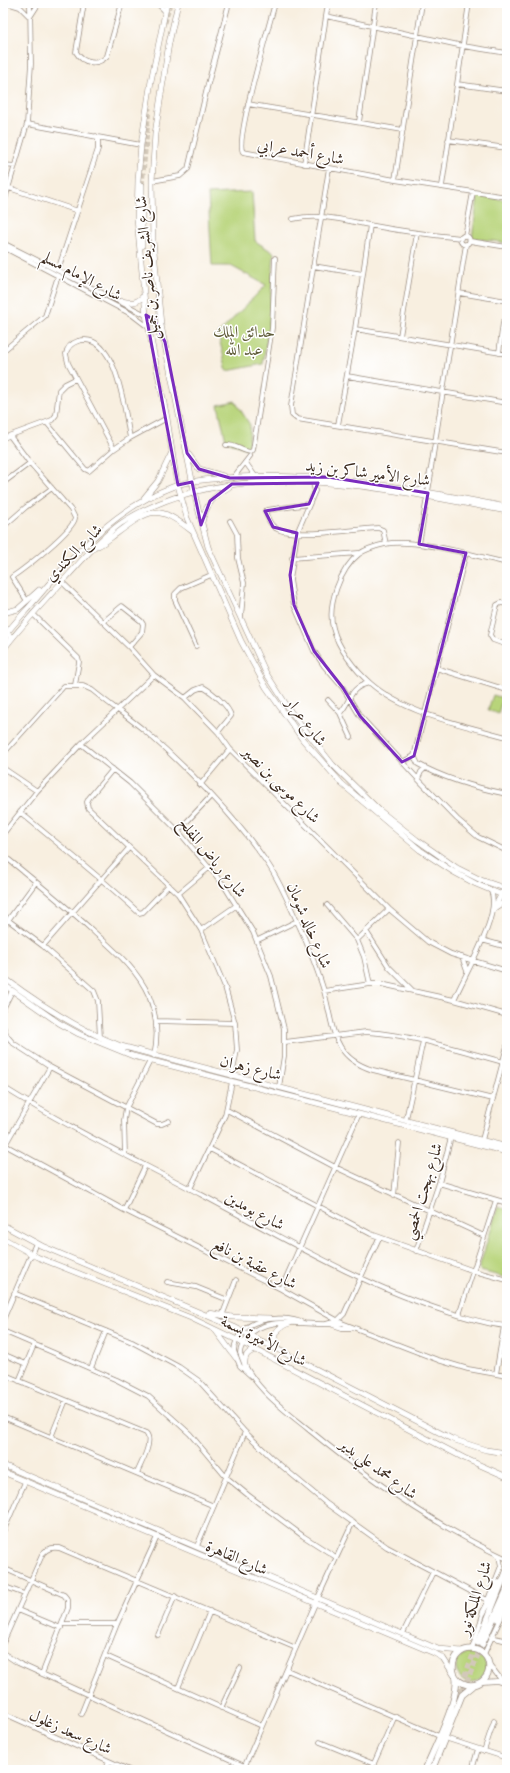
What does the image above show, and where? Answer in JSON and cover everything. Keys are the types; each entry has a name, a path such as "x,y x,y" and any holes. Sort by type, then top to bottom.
{"highway":[{"path":"484,1613 488,1603 507,1572"},
{"name":"شارع الملكة نور","path":"504,1601 507,1572"},
{"name":"شارع الملكة نور","path":"480,1644 504,1601 507,1589"},
{"path":"499,1620 504,1601"},
{"path":"425,1770 442,1737 462,1695 474,1685 482,1682 488,1674 489,1664 484,1654 472,1649 462,1651 457,1655 453,1664 456,1690 442,1737 432,1770"},
{"path":"455,1676 463,1684 474,1685"}],"main road":[{"name":"شارع الشريف ناصر بن جميل","path":"167,3 151,80 141,145 137,219 146,315 167,418 178,485"},
{"name":"شارع الشريف ناصر بن جميل","path":"178,3 160,96 152,181 153,241 160,315 192,482"},
{"name":"شارع الشريف ناصر بن جميل","path":"141,256 142,185"},
{"path":"121,301 132,303 140,300 144,295"},
{"path":"146,315 155,321 161,338 165,342"},
{"path":"142,501 158,481 172,452"},
{"path":"187,453 199,469 231,478"},
{"name":"شارع الأمير شاكر بن زيد","path":"178,485 192,482 255,476 328,477 419,491 507,511"},
{"name":"شارع عرار","path":"192,482 201,525 208,547 241,617 250,641 274,687 303,727 333,765 379,810 417,840 457,868 481,880 506,889"},
{"name":"شارع الأمير شاكر بن زيد","path":"180,496 232,484 280,482 313,483 427,494 507,507"},
{"path":"201,525 206,507 210,501 232,484"},
{"name":"شارع عرار","path":"178,485 180,496 193,532 241,641 266,687 302,740 332,774 385,822 420,850 452,871 507,898"},
{"name":"شارع الكندي","path":"3,638 5,631 94,535 142,501 178,485"},
{"name":"شارع الكندي","path":"3,650 62,582 95,547 120,525 139,513 180,496"},
{"path":"95,547 107,541 131,524 155,511 170,515 193,532"},
{"path":"3,613 14,611 28,601 52,579"},
{"path":"5,631 12,638"},
{"path":"3,638 8,644"},
{"path":"493,910 500,895 506,889"},
{"name":"شارع زهران","path":"3,977 43,1007 100,1038 154,1056 406,1119 507,1146"},
{"name":"شارع زهران","path":"3,984 60,1023 79,1034 150,1061 507,1152"},
{"name":"شارع الأميرة بسمة","path":"3,1225 36,1243 200,1311 249,1334 452,1439 486,1450 507,1453"},
{"name":"شارع الأميرة بسمة","path":"3,1238 30,1254 214,1329 464,1458 507,1477"},
{"path":"200,1311 222,1316 270,1318"},
{"path":"276,1348 274,1335 280,1327 290,1324"},
{"path":"214,1329 236,1358"},
{"path":"245,1366 246,1356 249,1352 256,1350"},
{"name":"شارع القاهرة","path":"3,1465 444,1650 462,1651"},
{"name":"شارع القاهرة","path":"3,1472 440,1656"},
{"path":"444,1650 445,1655 440,1656 455,1676"}],"street":[{"path":"3,4 8,3 20,7 30,17"},
{"path":"3,206 27,124 31,64 30,3"},
{"path":"30,17 39,3"},
{"path":"84,3 76,52 84,61 97,62 103,61 107,56 122,3"},
{"path":"157,3 165,11"},
{"path":"152,181 180,176 188,169 229,3"},
{"name":"شارع أحمد عرابي","path":"269,3 275,4 248,104 240,142 242,152 395,180 507,197"},
{"path":"304,164 310,115 328,3"},
{"path":"359,122 376,3"},
{"path":"395,180 422,3"},
{"path":"442,186 469,3"},
{"path":"326,16 417,37 507,53"},
{"path":"457,84 507,91"},
{"path":"248,104 403,130"},
{"path":"27,124 141,145"},
{"path":"58,270 98,149 98,140 96,136"},
{"path":"448,140 507,148"},
{"path":"3,165 15,166"},
{"path":"329,168 320,216 291,411 292,415 297,419 507,453"},
{"path":"9,188 78,211"},
{"path":"466,244 462,242 473,192"},
{"path":"293,219 308,216 320,216 417,233 463,237 469,238 470,240 507,247"},
{"path":"338,425 355,329 370,225"},
{"path":"400,336 417,233"},
{"path":"419,544 441,392 459,293 466,244 470,240"},
{"name":"شارع الإمام مسلم","path":"3,243 121,301 146,315"},
{"name":"شارع الإمام مسلم","path":"3,247 131,314 148,327"},
{"path":"226,445 232,445 244,451 251,452 253,450 272,328 275,258"},
{"path":"313,266 363,274"},
{"path":"3,351 45,316 58,276"},
{"path":"459,293 507,301"},
{"path":"499,353 503,322"},
{"path":"355,329 507,354"},
{"path":"114,449 75,379 66,358 68,347 75,342 88,340 103,348 112,362 119,384 130,438"},
{"path":"347,376 507,403"},
{"path":"3,438 47,423 56,415 59,390 65,384 75,379"},
{"path":"47,423 88,471 93,470 98,462 130,438 167,418"},
{"path":"10,436 30,463 73,514 75,520 56,541 12,577 28,601"},
{"path":"231,478 246,463 250,456"},
{"path":"3,483 30,463"},
{"path":"246,463 255,476"},
{"path":"419,491 425,487 431,468"},
{"path":"313,483 315,491 297,533 292,558 290,591 300,620 314,651 324,666 343,688 353,707 368,727 418,780 478,837 507,851"},
{"path":"3,528 26,506 52,488"},
{"path":"309,504 266,511 273,527 297,533 378,528 383,530 386,544"},
{"path":"230,521 237,534 238,558 244,583 241,617"},
{"path":"292,558 360,553 386,544 419,544 507,563"},
{"path":"360,553 350,563 339,584 334,600 332,626 338,643 369,683 395,699 425,714 507,737"},
{"path":"466,553 414,756 418,764 425,768 473,787 507,794"},
{"path":"196,646 176,600 175,594 182,588 211,575"},
{"name":"شارع موسى بن نصير","path":"62,582 129,647 154,675 185,698 218,732 230,750 389,909 428,942 443,951 507,971"},
{"path":"507,604 501,603 497,605 490,635 493,640 507,644"},
{"path":"103,622 122,606 142,621 142,632 129,647"},
{"path":"3,754 64,686 75,685 79,662 78,658 33,614"},
{"path":"436,668 507,690"},
{"path":"3,834 36,791 116,709 154,675"},
{"path":"340,713 348,697 356,688 369,683"},
{"name":"شارع خالد شومان","path":"75,685 83,686 92,690 144,731 211,796 268,864 280,884 297,921 324,991 334,1036 345,1055 355,1063 373,1070 493,1100"},
{"path":"185,698 195,690 203,687 217,698 230,712 231,716 218,732"},
{"path":"328,700 340,713 351,737"},
{"name":"شارع رياض المفلح","path":"81,744 144,795 178,831 210,867 258,940 279,1005 285,1042 279,1087"},
{"path":"200,785 230,750"},
{"path":"402,762 414,756"},
{"path":"3,768 36,791"},
{"path":"418,780 421,772 425,768"},
{"path":"113,769 89,798 87,805 129,848 178,894 201,930 225,987 235,1023 237,1050 232,1076"},
{"path":"178,831 211,796"},
{"path":"20,812 66,852 102,879 139,913 143,912 169,885"},
{"path":"43,946 129,848"},
{"path":"3,855 72,912 113,949 130,967 148,995 157,1021 158,1034 154,1056"},
{"path":"178,894 210,867"},
{"path":"3,927 36,882"},
{"path":"454,1000 482,940 493,910 494,902 491,890"},
{"path":"493,910 507,898"},
{"path":"327,905 357,940 364,957 370,984"},
{"path":"201,930 237,906"},
{"path":"357,940 389,909"},
{"path":"8,920 43,946 94,991 98,1001 100,1038"},
{"path":"258,940 297,921"},
{"path":"366,931 389,967 412,991"},
{"path":"482,940 507,947"},
{"path":"462,957 467,971"},
{"path":"324,991 370,984 454,1000 507,1015"},
{"path":"3,1009 12,991"},
{"path":"157,1021 235,1023"},
{"path":"3,1026 7,1036 13,1043 50,1067 157,1124 162,1124 169,1121"},
{"path":"285,1042 366,1032 390,1034 423,1041 505,1063"},
{"path":"406,1119 423,1041"},
{"path":"482,1140 505,1063 507,1046"},
{"path":"125,1155 124,1120 126,1108 150,1061"},
{"path":"4,1144 30,1104 50,1067"},
{"path":"190,1189 227,1110 232,1082"},
{"name":"شارع بومدين","path":"3,1087 30,1104 145,1166 362,1279 403,1296 459,1315 506,1326"},
{"path":"227,1110 335,1167 394,1196 484,1236"},
{"path":"281,1289 359,1114"},
{"name":"شارع بهجت الحمصي","path":"416,1251 439,1184 451,1137"},
{"path":"394,1196 399,1143"},
{"name":"شارع عقبة بن نافع","path":"4,1144 124,1210 281,1289 337,1321 438,1360 507,1376"},
{"path":"210,1149 318,1207 380,1238 474,1271 507,1280"},
{"path":"124,1210 145,1166"},
{"path":"439,1184 507,1203"},
{"path":"459,1315 496,1200"},
{"path":"324,1324 337,1321 344,1314 362,1279 380,1238"},
{"path":"3,1320 36,1243"},
{"path":"222,1316 236,1280"},
{"path":"167,1282 196,1287 228,1300"},
{"path":"14,1293 106,1331 159,1355 192,1376 245,1432 302,1484 387,1547 488,1603"},
{"path":"236,1358 234,1348 237,1340 242,1331 254,1323 270,1318 299,1320 307,1323"},
{"path":"243,1343 249,1334 257,1329 271,1324 307,1323 333,1325 342,1328 354,1328"},
{"path":"333,1325 342,1323"},
{"path":"496,1374 506,1326"},
{"path":"3,1331 91,1368 148,1396 190,1434 226,1477 266,1509 336,1557"},
{"path":"91,1368 106,1331"},
{"name":"شارع محمد علي بدير","path":"243,1343 240,1353 251,1376 287,1412 365,1475 448,1530 507,1559"},
{"path":"20,1382 34,1345"},
{"path":"3,1354 26,1364"},
{"name":"شارع محمد علي بدير","path":"236,1358 246,1373 251,1376"},
{"path":"3,1374 146,1433 148,1435 149,1442 137,1473"},
{"path":"52,1437 66,1400"},
{"path":"3,1417 214,1506"},
{"path":"196,1546 245,1432"},
{"path":"3,1532 25,1482"},
{"path":"244,1768 314,1604 353,1522"},
{"path":"81,1714 106,1656 117,1624 157,1537"},
{"path":"3,1643 42,1554 46,1550 59,1548 296,1648"},
{"name":"شارع الملكة نور","path":"488,1603 501,1566 500,1556"},
{"path":"3,1568 66,1597 68,1608 42,1674"},
{"path":"403,1633 433,1572"},
{"path":"3,1586 24,1594"},
{"path":"158,1635 175,1596"},
{"path":"18,1610 62,1626 117,1624"},
{"path":"178,1688 210,1611"},
{"name":"شارع الملكة نور","path":"472,1649 484,1613"},
{"name":"شارع الملكة نور","path":"484,1654 499,1620"},
{"path":"491,1637 507,1641"},
{"path":"3,1653 42,1674 244,1768 253,1770"},
{"path":"106,1656 262,1726"},
{"path":"489,1664 505,1683"},
{"path":"221,1708 240,1668"},
{"path":"287,1670 442,1737 484,1752 507,1758"},
{"path":"482,1682 505,1683"},
{"name":"شارع سعد زغلول","path":"3,1713 129,1770"},
{"path":"371,1770 395,1716"},
{"path":"484,1752 494,1721"},
{"path":"320,1742 374,1764"},
{"path":"472,1770 478,1749"},
{"path":"105,1770 109,1761"}],"highlighted area":[{"path":"146,315 155,321 165,342 187,453 199,469 230,478 328,477 428,493 419,544 466,553 414,756 402,762 360,716 343,688 314,651 294,605 290,575 297,533 273,527 265,511 309,504 318,483 232,484 210,501 201,525 192,482 178,485"}],"green space":[{"name":"حدائق الملك عبد الله","path":"252,192 255,241 274,253 269,326 263,364 227,371 218,334 266,285 231,266 212,266 208,194"},
{"path":"478,196 507,200 507,243 472,238"},
{"path":"235,401 250,425 248,449 226,441 218,405"},
{"path":"493,695 503,698 498,713 488,710"},
{"path":"498,1206 507,1209 507,1278 481,1271 479,1268"},
{"path":"471,1652 482,1656 486,1667 482,1678 471,1682 460,1678 456,1667 460,1656"}],"tunnel":[{"path":"165,23 170,3"},
{"path":"142,185 149,108"},
{"path":"455,1700 478,1643"},
{"path":"460,1698 482,1645"}]}
